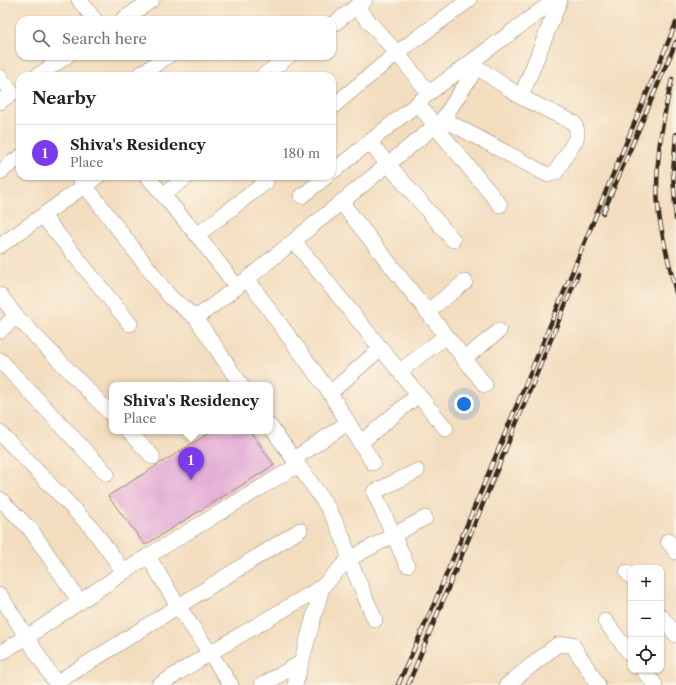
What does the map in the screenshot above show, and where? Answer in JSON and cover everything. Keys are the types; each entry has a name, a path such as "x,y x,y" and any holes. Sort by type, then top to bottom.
{"street":[{"path":"79,0 92,16"},
{"path":"128,16 152,0"},
{"path":"336,104 397,53 469,0"},
{"path":"336,169 423,98 474,65 555,0"},
{"path":"521,96 560,0"},
{"path":"336,21 360,4 397,53 439,123 500,204"},
{"path":"43,72 61,60"},
{"path":"144,72 162,60"},
{"path":"268,72 284,60"},
{"path":"439,123 548,175 552,175 556,172 576,139 578,134 574,123 521,96 474,65"},
{"path":"196,318 242,283 439,123 474,65"},
{"path":"0,77 13,96"},
{"path":"369,142 454,240"},
{"path":"0,172 16,160"},
{"path":"150,180 197,235 242,283 330,393 373,463"},
{"path":"163,195 183,180"},
{"path":"302,196 322,180"},
{"path":"0,246 43,216 81,181 170,297 196,318 239,382"},
{"path":"197,235 266,182"},
{"path":"341,202 485,385"},
{"path":"43,216 130,324"},
{"path":"294,241 446,429"},
{"path":"427,312 465,282"},
{"path":"0,295 16,316 109,412"},
{"path":"0,331 16,316"},
{"path":"464,359 499,331"},
{"path":"400,372 446,336"},
{"path":"330,393 381,348"},
{"path":"0,360 107,474"},
{"path":"360,443 418,395"},
{"path":"0,653 27,637 148,556 296,462 343,426 347,421"},
{"path":"273,430 330,509 347,547 349,559 375,620"},
{"path":"0,433 92,528 124,572"},
{"path":"131,434 153,457"},
{"path":"407,565 374,492 417,471"},
{"path":"0,499 31,530 80,602"},
{"path":"159,685 322,587 349,559 425,518"},
{"path":"0,595 57,684 300,530"},
{"path":"148,556 178,606 231,685"},
{"path":"295,685 322,587"},
{"path":"664,620 676,635"},
{"path":"604,621 628,651"},
{"path":"507,685 525,679 557,645 572,644 598,685"},
{"path":"262,685 302,662"},
{"path":"645,673 655,685"}],"building":[{"path":"207,434 252,434 274,465 145,545 108,496"}],"railway":[{"path":"398,685 434,604 676,23"},
{"path":"603,213 676,42"},
{"path":"672,79 662,129 658,164 657,198 659,215 676,293"},
{"path":"676,134 673,173 676,219"},
{"path":"408,685 578,274"}],"place":[{"name":"Shiva's Residency","path":"191,480"}]}
